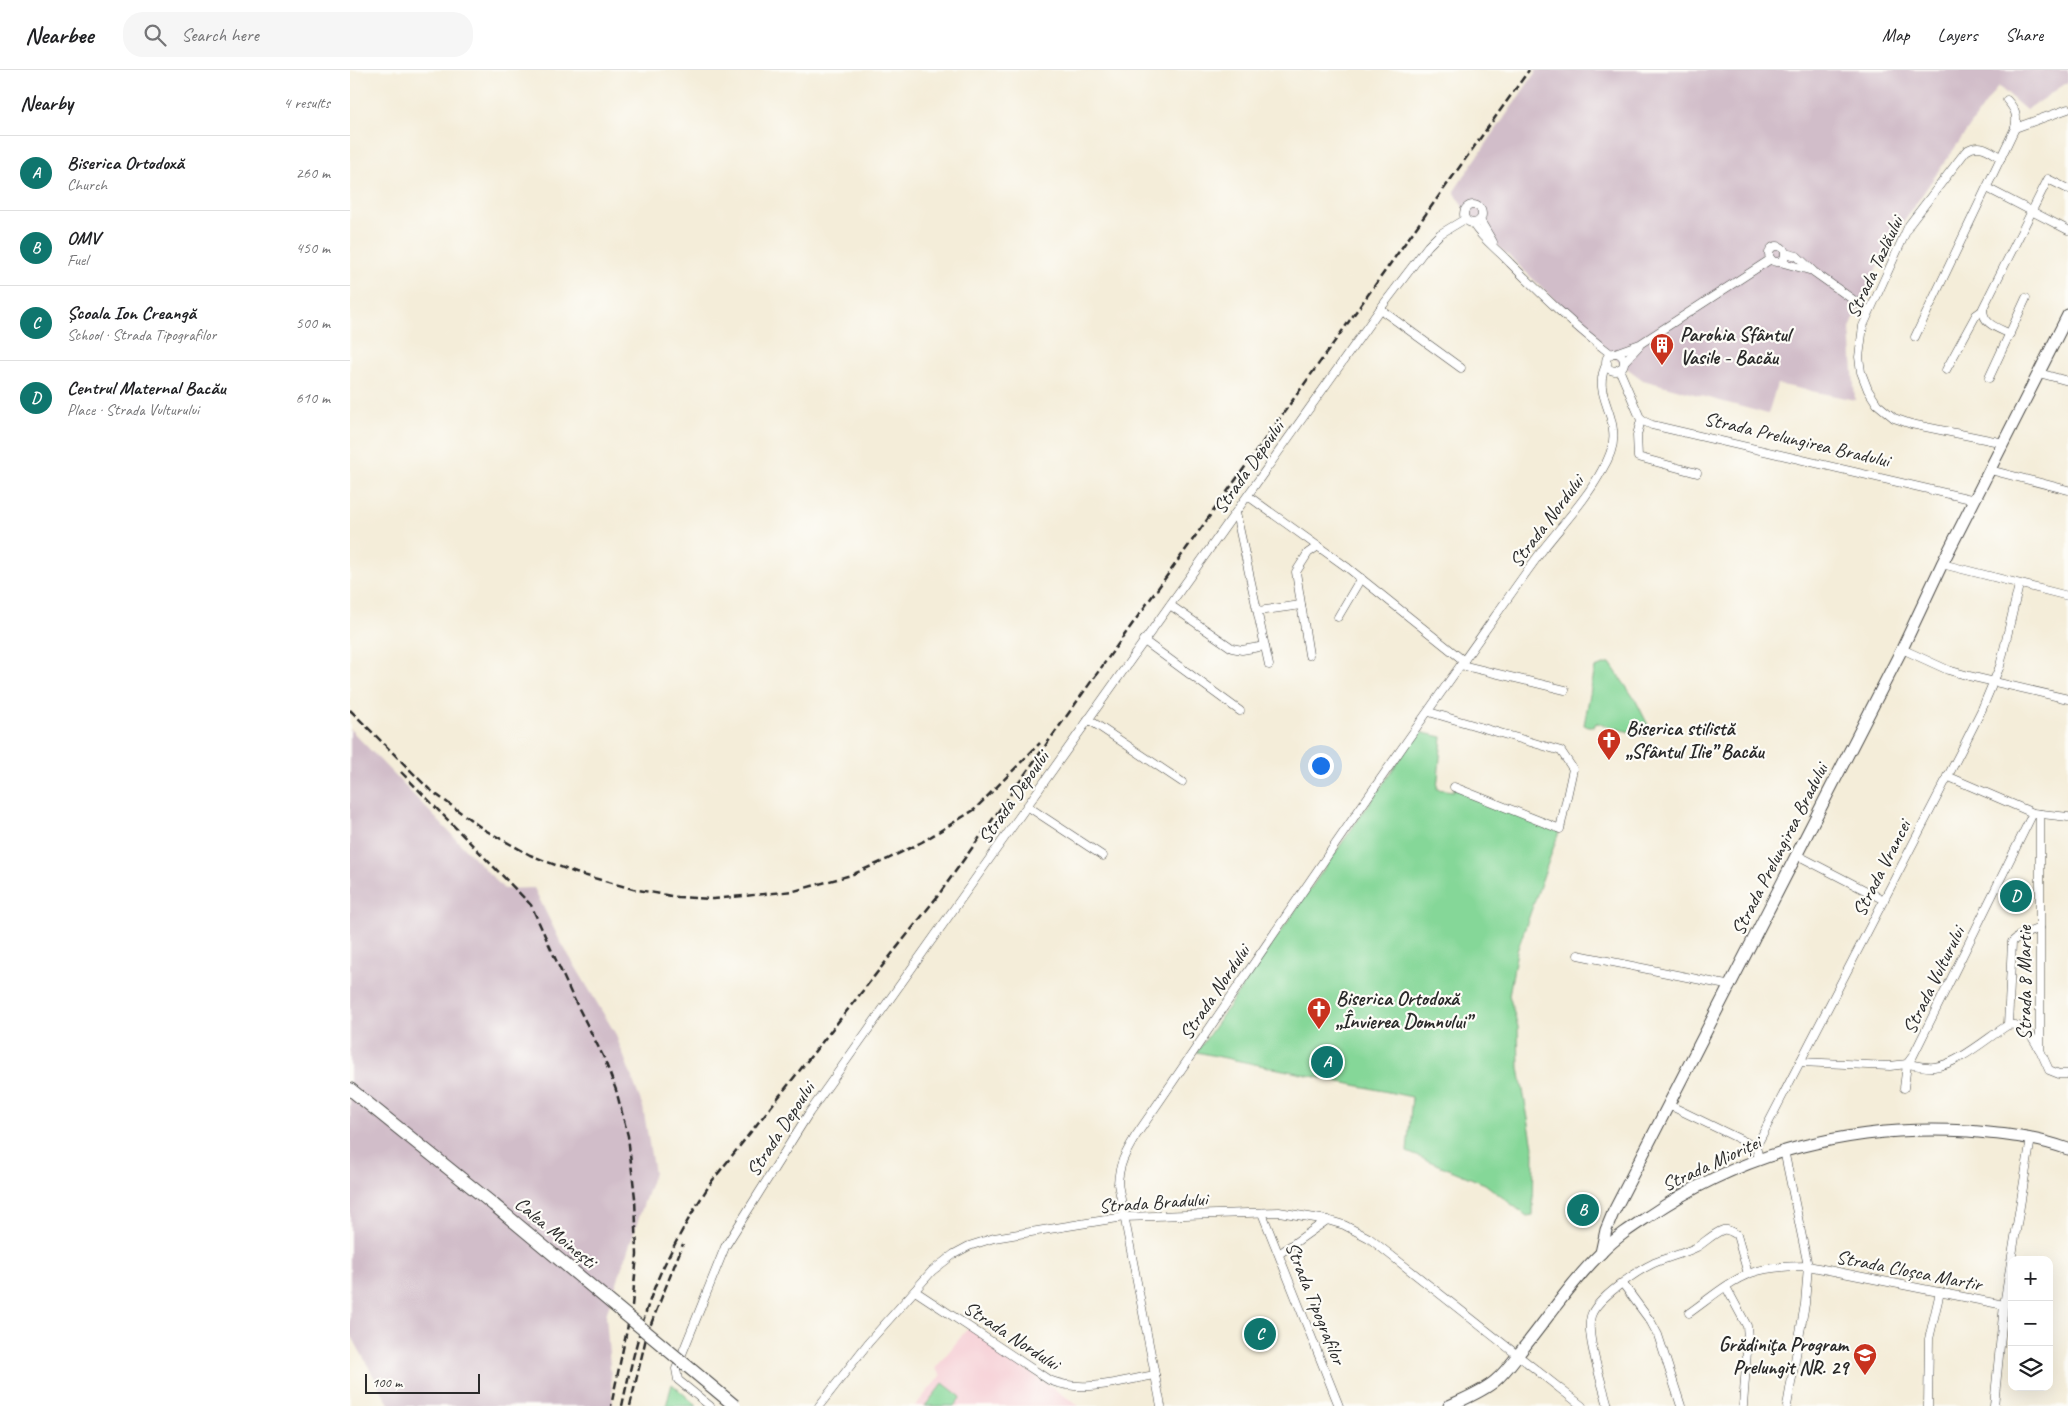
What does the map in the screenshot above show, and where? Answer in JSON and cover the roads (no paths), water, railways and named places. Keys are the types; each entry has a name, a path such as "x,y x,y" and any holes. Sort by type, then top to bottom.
{"main road":[{"name":"Calea Moinești","path":"350,1089 494,1205 735,1406"}],"street":[{"path":"1915,337 2016,125 2014,108 2007,100"},
{"path":"2016,125 2068,109"},
{"name":"Strada Tazlăului","path":"2001,158 1978,146 1966,151 1909,225 1863,326 1859,357 1863,378 1868,390 1877,404 1894,418 1911,424 2004,443"},
{"path":"1946,370 1976,315 1982,310 2048,179 2068,189"},
{"path":"1987,188 2068,230"},
{"path":"1477,222 1482,212 1476,206 1468,206 1464,216 1477,222 1497,250 1611,361 1641,420 1637,435 1638,457 1697,473"},
{"name":"Strada Depoului","path":"710,1406 678,1380 676,1369 725,1247 809,1113 1380,309 1428,246 1450,227 1457,218 1464,216"},
{"path":"1771,259 1769,253 1774,247 1781,248 1785,253 1797,256 1814,272 1869,311"},
{"path":"1780,262 1784,258 1785,253"},
{"path":"1771,259 1814,272"},
{"path":"1611,361 1771,259"},
{"path":"1989,378 2026,298"},
{"path":"1380,309 1461,368"},
{"path":"1982,310 1985,320 2010,334"},
{"name":"Strada Prelungirea Bradului","path":"1601,1253 1606,1230 1613,1213 1731,986 2068,315"},
{"path":"1624,362 1640,344"},
{"path":"1611,361 1621,355 1624,362"},
{"path":"1611,361 1624,362"},
{"name":"Strada Nordului","path":"1161,1406 1118,1184 1119,1168 1135,1137 1283,920 1542,551 1596,480 1608,459 1613,430 1602,395 1603,374 1611,361"},
{"path":"2038,373 2068,381"},
{"name":"Strada Prelungirea Bradului","path":"1641,420 1652,425 1974,500"},
{"path":"1990,470 2068,490"},
{"path":"1248,496 1361,578 1463,663 1565,690"},
{"path":"1236,513 1269,665"},
{"path":"1309,655 1296,572 1308,552 1318,546"},
{"path":"1942,564 2068,596"},
{"path":"1338,616 1361,578"},
{"name":"Strada Vrancei","path":"1757,1153 1800,1062 1995,682 2019,585"},
{"path":"1258,611 1301,604"},
{"path":"1170,605 1232,648 1242,650 1265,646"},
{"path":"1144,640 1240,711"},
{"path":"1902,648 1948,670 2068,699"},
{"path":"1429,712 1561,751 1573,769 1560,829 1454,787"},
{"path":"1088,719 1182,782"},
{"path":"1947,776 2037,814 2068,817"},
{"path":"1027,806 1103,856"},
{"name":"Strada 8 Martie","path":"2037,814 2040,928 2040,1050 2049,1070 2059,1074 2068,1074"},
{"name":"Strada Vulturului","path":"1800,1062 1890,1066 1907,1064 1913,1056 2037,814"},
{"path":"1797,855 1884,900"},
{"path":"2008,1025 2012,942 2019,936 2040,928"},
{"path":"1578,955 1731,986"},
{"path":"1904,1088 1907,1064 1925,1067 1940,1066 1974,1049 2008,1025 2022,1026 2031,1034 2040,1050"},
{"path":"1669,1106 1757,1153"},
{"name":"Strada Mioriței","path":"1449,1406 1495,1382 1601,1253 1629,1230 1687,1192 1757,1153 1784,1150 1841,1137 1887,1132 1957,1131 2000,1133 2031,1138 2068,1149"},
{"path":"1994,1406 2004,1305 2031,1138"},
{"path":"1784,1150 1808,1266 1805,1304 1787,1406"},
{"name":"Strada Bradului","path":"819,1406 869,1342 915,1291 942,1263 969,1246 994,1238 1124,1217 1262,1212 1286,1213 1327,1220 1344,1225 1369,1238 1582,1406"},
{"name":"Strada Tipografilor","path":"1262,1212 1339,1406"},
{"path":"1613,1213 1618,1223 1629,1230"},
{"path":"1279,1254 1327,1220"},
{"path":"1608,1406 1593,1348 1589,1322 1593,1310 1604,1297 1652,1264 1678,1256 1699,1246 1723,1230 1728,1230 1737,1235 1748,1274 1689,1313"},
{"name":"Strada Cloșca Martir","path":"1748,1274 1808,1266 2004,1305"},
{"path":"1623,1284 1651,1322 1658,1336 1681,1406"},
{"path":"1726,1287 1747,1326 1748,1338 1743,1406"},
{"name":"Strada Nordului","path":"915,1291 1049,1380 1062,1386 1091,1387 1155,1375"},
{"path":"1928,1406 1928,1352 1931,1329 1940,1292"}],"railway":[{"path":"622,1406 638,1339 654,1289 678,1238 712,1181 937,897 1529,70"},
{"path":"350,710 429,789 483,829 530,855 576,873 633,889 677,897 713,899 794,891 851,875 888,859 922,842 974,810 1040,743"},
{"path":"401,772 531,905 571,993 604,1058 616,1090 628,1136 635,1198 637,1255 632,1306 611,1406"},
{"path":"630,1406 647,1334 683,1244"}],"place":[{"name":"Parohia Sfântul Vasile - Bacău","path":"1662,366"},
{"name":"Biserica stilistă „Sfântul Ilie” Bacău","path":"1609,761"},
{"name":"Centrul Maternal Bacău","path":"2016,896"},
{"name":"Biserica Ortodoxă „Învierea Domnului”","path":"1319,1030"},
{"name":"Biserica Ortodoxă","path":"1327,1062"},
{"name":"OMV","path":"1583,1210"},
{"name":"Școala Ion Creangă","path":"1260,1334"},
{"name":"Grădiniţa Program Prelungit NR. 29","path":"1865,1376"}]}
